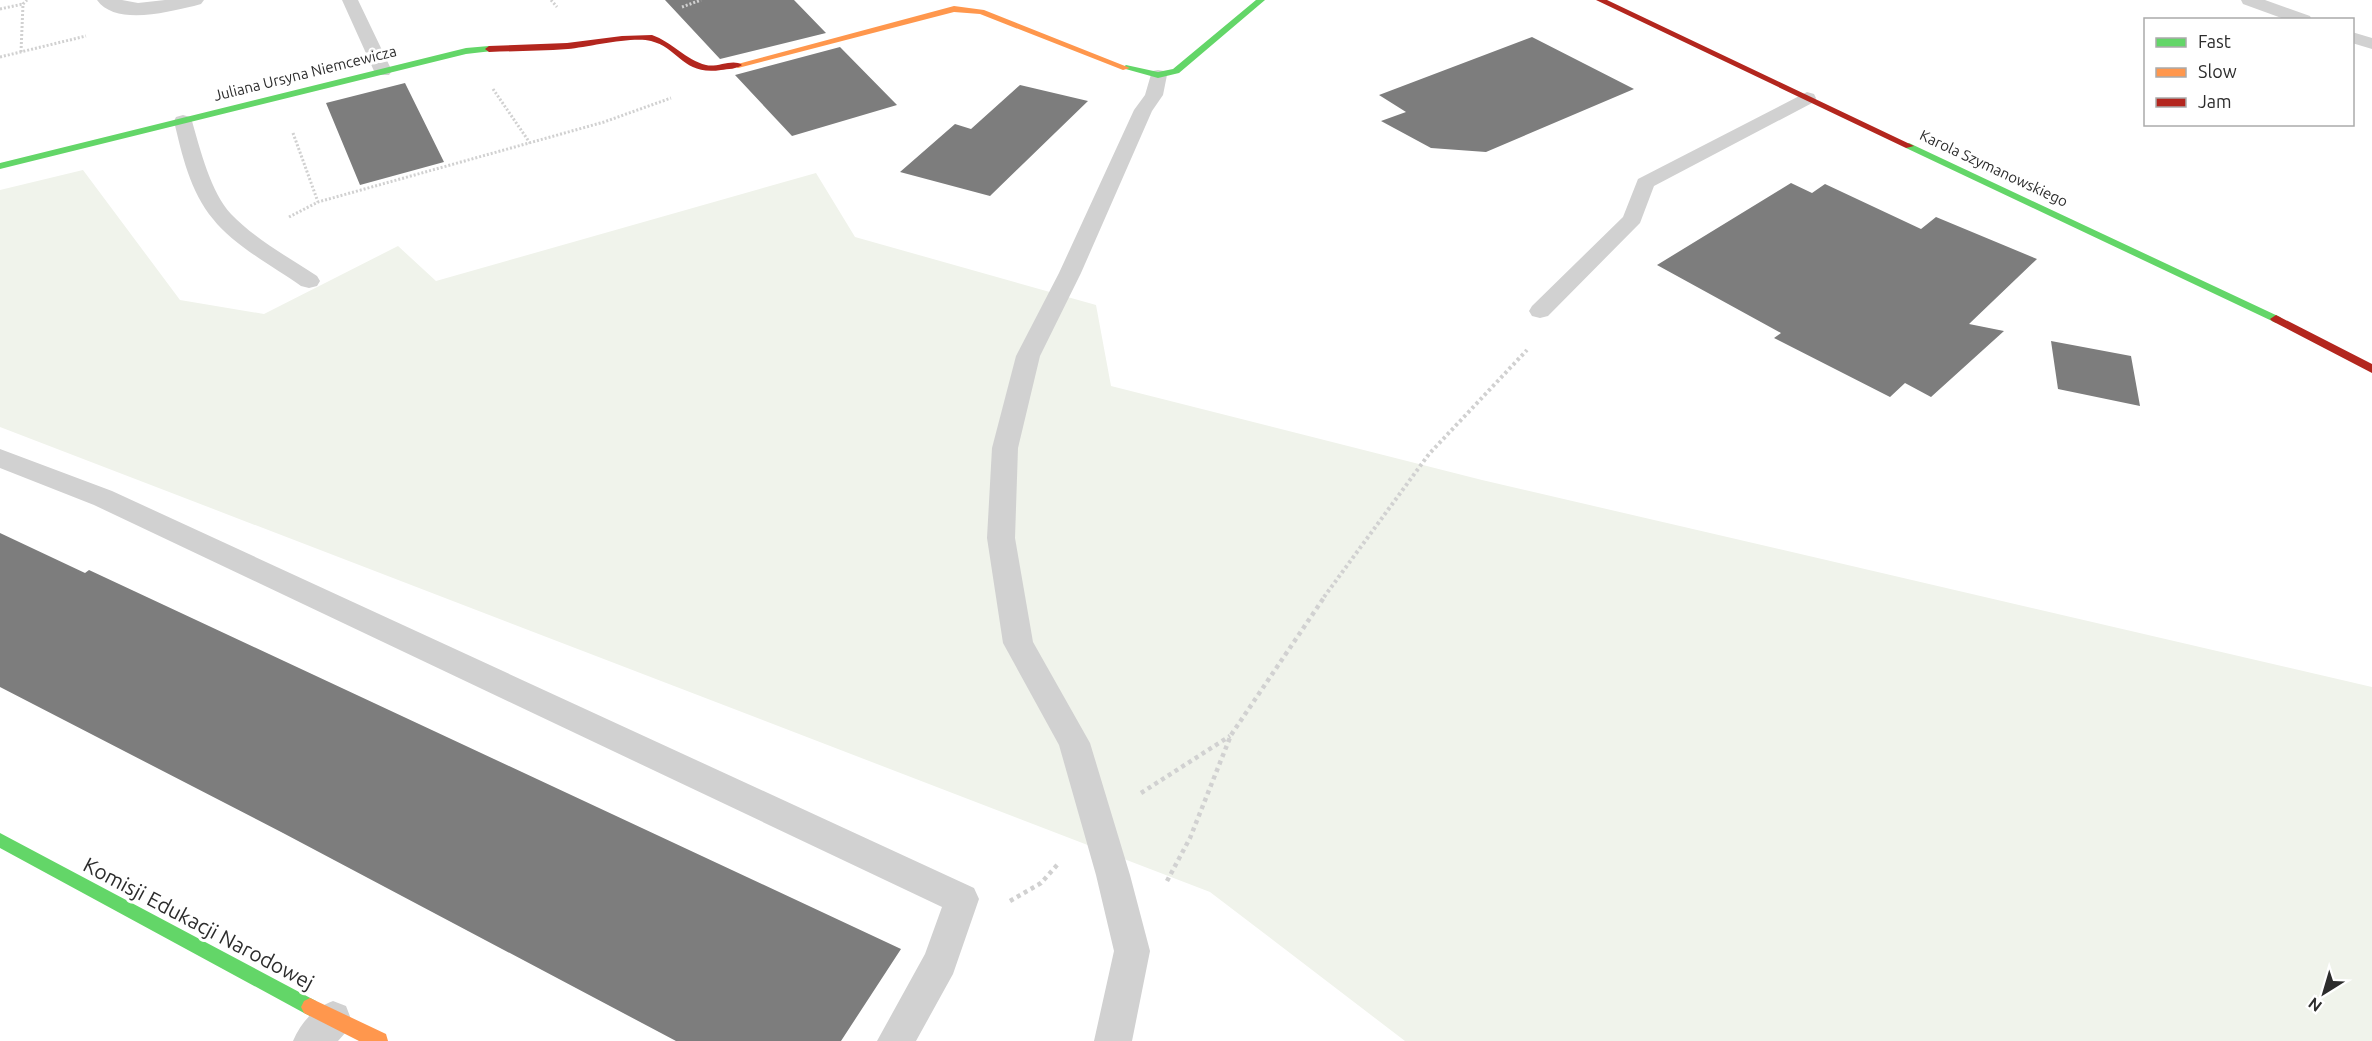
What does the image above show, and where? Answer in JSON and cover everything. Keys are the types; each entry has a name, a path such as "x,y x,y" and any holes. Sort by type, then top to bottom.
{"street":[{"path":"108,0 123,8 151,8 194,0"},
{"path":"710,69 726,68 777,56 954,9 981,12 1130,69 1158,75 1176,71 1186,64 1261,0"},
{"name":"Karola Szymanowskiego","path":"1600,0 2274,318 2372,369"},
{"name":"Juliana Ursyna Niemcewicza","path":"0,166 465,51 520,46 567,46 622,39 652,38 672,49 691,64 710,69"},
{"name":"Komisji Edukacji Narodowej","path":"0,840 323,1030 379,1041"}],"lane":[{"path":"350,0 383,71"},
{"path":"2249,0 2298,18"},
{"path":"2354,38 2372,44"},
{"path":"1113,1041 1132,951 1113,875 1074,743 1018,643 1001,538 1005,448 1028,356 1071,273 1122,153 1143,110 1154,95 1158,75"},
{"path":"1540,311 1633,219 1646,183 1708,153 1807,98"},
{"path":"183,121 195,168 221,216 248,239 309,281"},
{"path":"0,458 103,498 962,899 940,962 896,1041"}],"path":[{"path":"0,9 23,4 27,0"},
{"path":"21,52 19,32 23,23 23,4"},
{"path":"0,57 82,39"},
{"path":"465,51 530,142"},
{"path":"248,239 318,202 604,122 671,97 710,69"},
{"path":"280,97 318,202"},
{"path":"1132,951 1190,838 1231,735 1343,570 1429,454 1528,350"}],"shaded area":[{"path":"83,170 180,300 264,314 398,246 436,281 816,173 855,237 1096,305 1111,386 1482,480 2372,687 2372,1041 1405,1041 1210,892 0,427 0,190"}],"building":[{"path":"665,0 794,0 826,33 720,59"},
{"path":"1532,37 1634,89 1486,152 1431,148 1381,121 1406,112 1379,95"},
{"path":"840,47 897,105 792,136 735,75"},
{"path":"405,83 444,162 360,185 326,103"},
{"path":"1020,85 1088,101 990,196 900,172 955,124 971,129"},
{"path":"1791,183 1812,193 1825,184 1921,229 1936,217 2037,259 1969,324 2004,331 1931,397 1905,383 1890,397 1774,338 1781,333 1657,265"},
{"path":"2051,341 2131,356 2140,406 2058,389"},
{"path":"0,533 85,573 89,570 901,949 841,1041 676,1041 283,833 0,687"}],"traffic: fast":[{"path":"1126,68 1158,75 1176,71 1261,0"},
{"path":"0,166 466,51 489,49"},
{"path":"1909,146 2276,319"},
{"path":"0,840 310,1007"}],"traffic: slow":[{"path":"738,65 954,9 981,12 1126,68"},
{"path":"310,1007 379,1041"}],"traffic: jam":[{"path":"1600,0 1909,146"},
{"path":"489,49 567,46 622,39 652,38 672,49 691,64 710,69 738,65"},
{"path":"2276,319 2372,369"}]}
